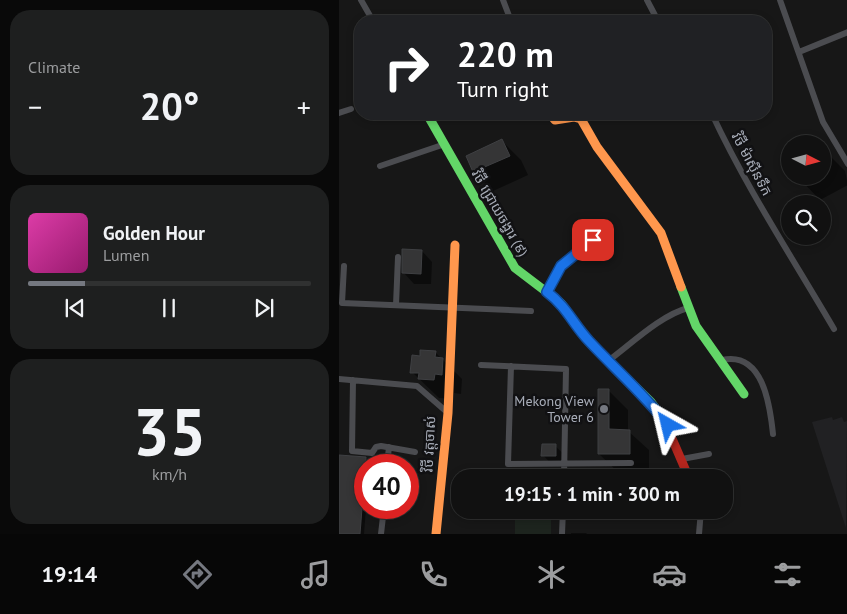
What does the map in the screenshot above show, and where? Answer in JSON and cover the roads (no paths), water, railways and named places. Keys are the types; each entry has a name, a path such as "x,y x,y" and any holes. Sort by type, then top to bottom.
{"street":[{"path":"361,0 370,15"},
{"path":"503,0 509,15"},
{"path":"647,0 655,15"},
{"path":"780,0 823,122 847,164"},
{"path":"799,52 847,33"},
{"path":"339,113 351,109"},
{"name":"វិថី ជ្រោយចង្វារ (៩)","path":"431,120 515,268 563,305 587,339 636,386 668,425 686,469"},
{"path":"582,120 587,126 597,147 661,233 696,326 723,360 744,394"},
{"name":"វិថី ម៉ាស៊ីនទឹក","path":"714,120 775,232 834,329"},
{"path":"380,166 445,144"},
{"path":"547,292 561,266 593,240"},
{"path":"448,413 455,245"},
{"path":"396,305 398,257"},
{"path":"344,266 342,303 531,310"},
{"path":"608,361 679,310 688,308"},
{"path":"723,360 740,360 754,369 769,399 773,434"},
{"path":"481,365 566,369 565,469"},
{"path":"511,366 508,464 631,463"},
{"name":"វិថី វត្តចាស់","path":"339,379 417,386 448,413 436,534"},
{"path":"353,380 352,451 372,453 378,446 415,452"},
{"path":"388,454 389,447"},
{"path":"682,459 709,454"},
{"path":"381,534 382,519"},
{"path":"563,519 563,534"},
{"path":"699,534 700,519"}],"place":[{"name":"Mekong View Tower 6","path":"604,409"}]}
